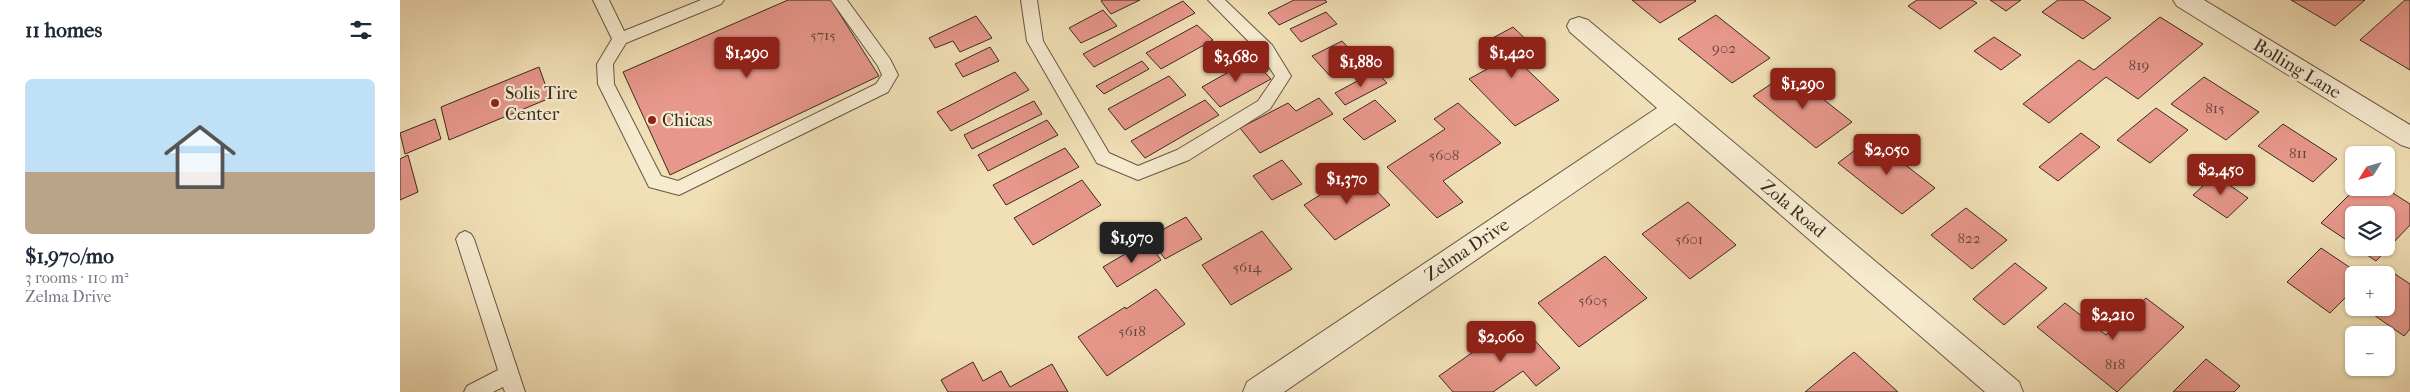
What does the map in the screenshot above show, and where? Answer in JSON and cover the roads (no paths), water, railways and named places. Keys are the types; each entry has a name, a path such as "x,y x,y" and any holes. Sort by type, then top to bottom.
{"street":[{"name":"Bolling Lane","path":"2185,0 2410,138"},
{"name":"Zola Road","path":"1579,26 2008,392"},
{"name":"Zelma Drive","path":"1258,392 1675,109"}],"lane":[{"path":"601,0 620,39"},
{"path":"716,0 620,39 605,64 606,84 655,182 679,188 882,88 890,75 884,63 840,0"},
{"path":"1029,0 1035,41 1103,158 1138,172 1183,155 1264,105 1283,76 1266,49 1216,0"},
{"path":"466,239 512,383 474,392"}],"place":[{"name":"Solis Tire Center","path":"495,103"},
{"name":"Chicas","path":"652,120"}]}
